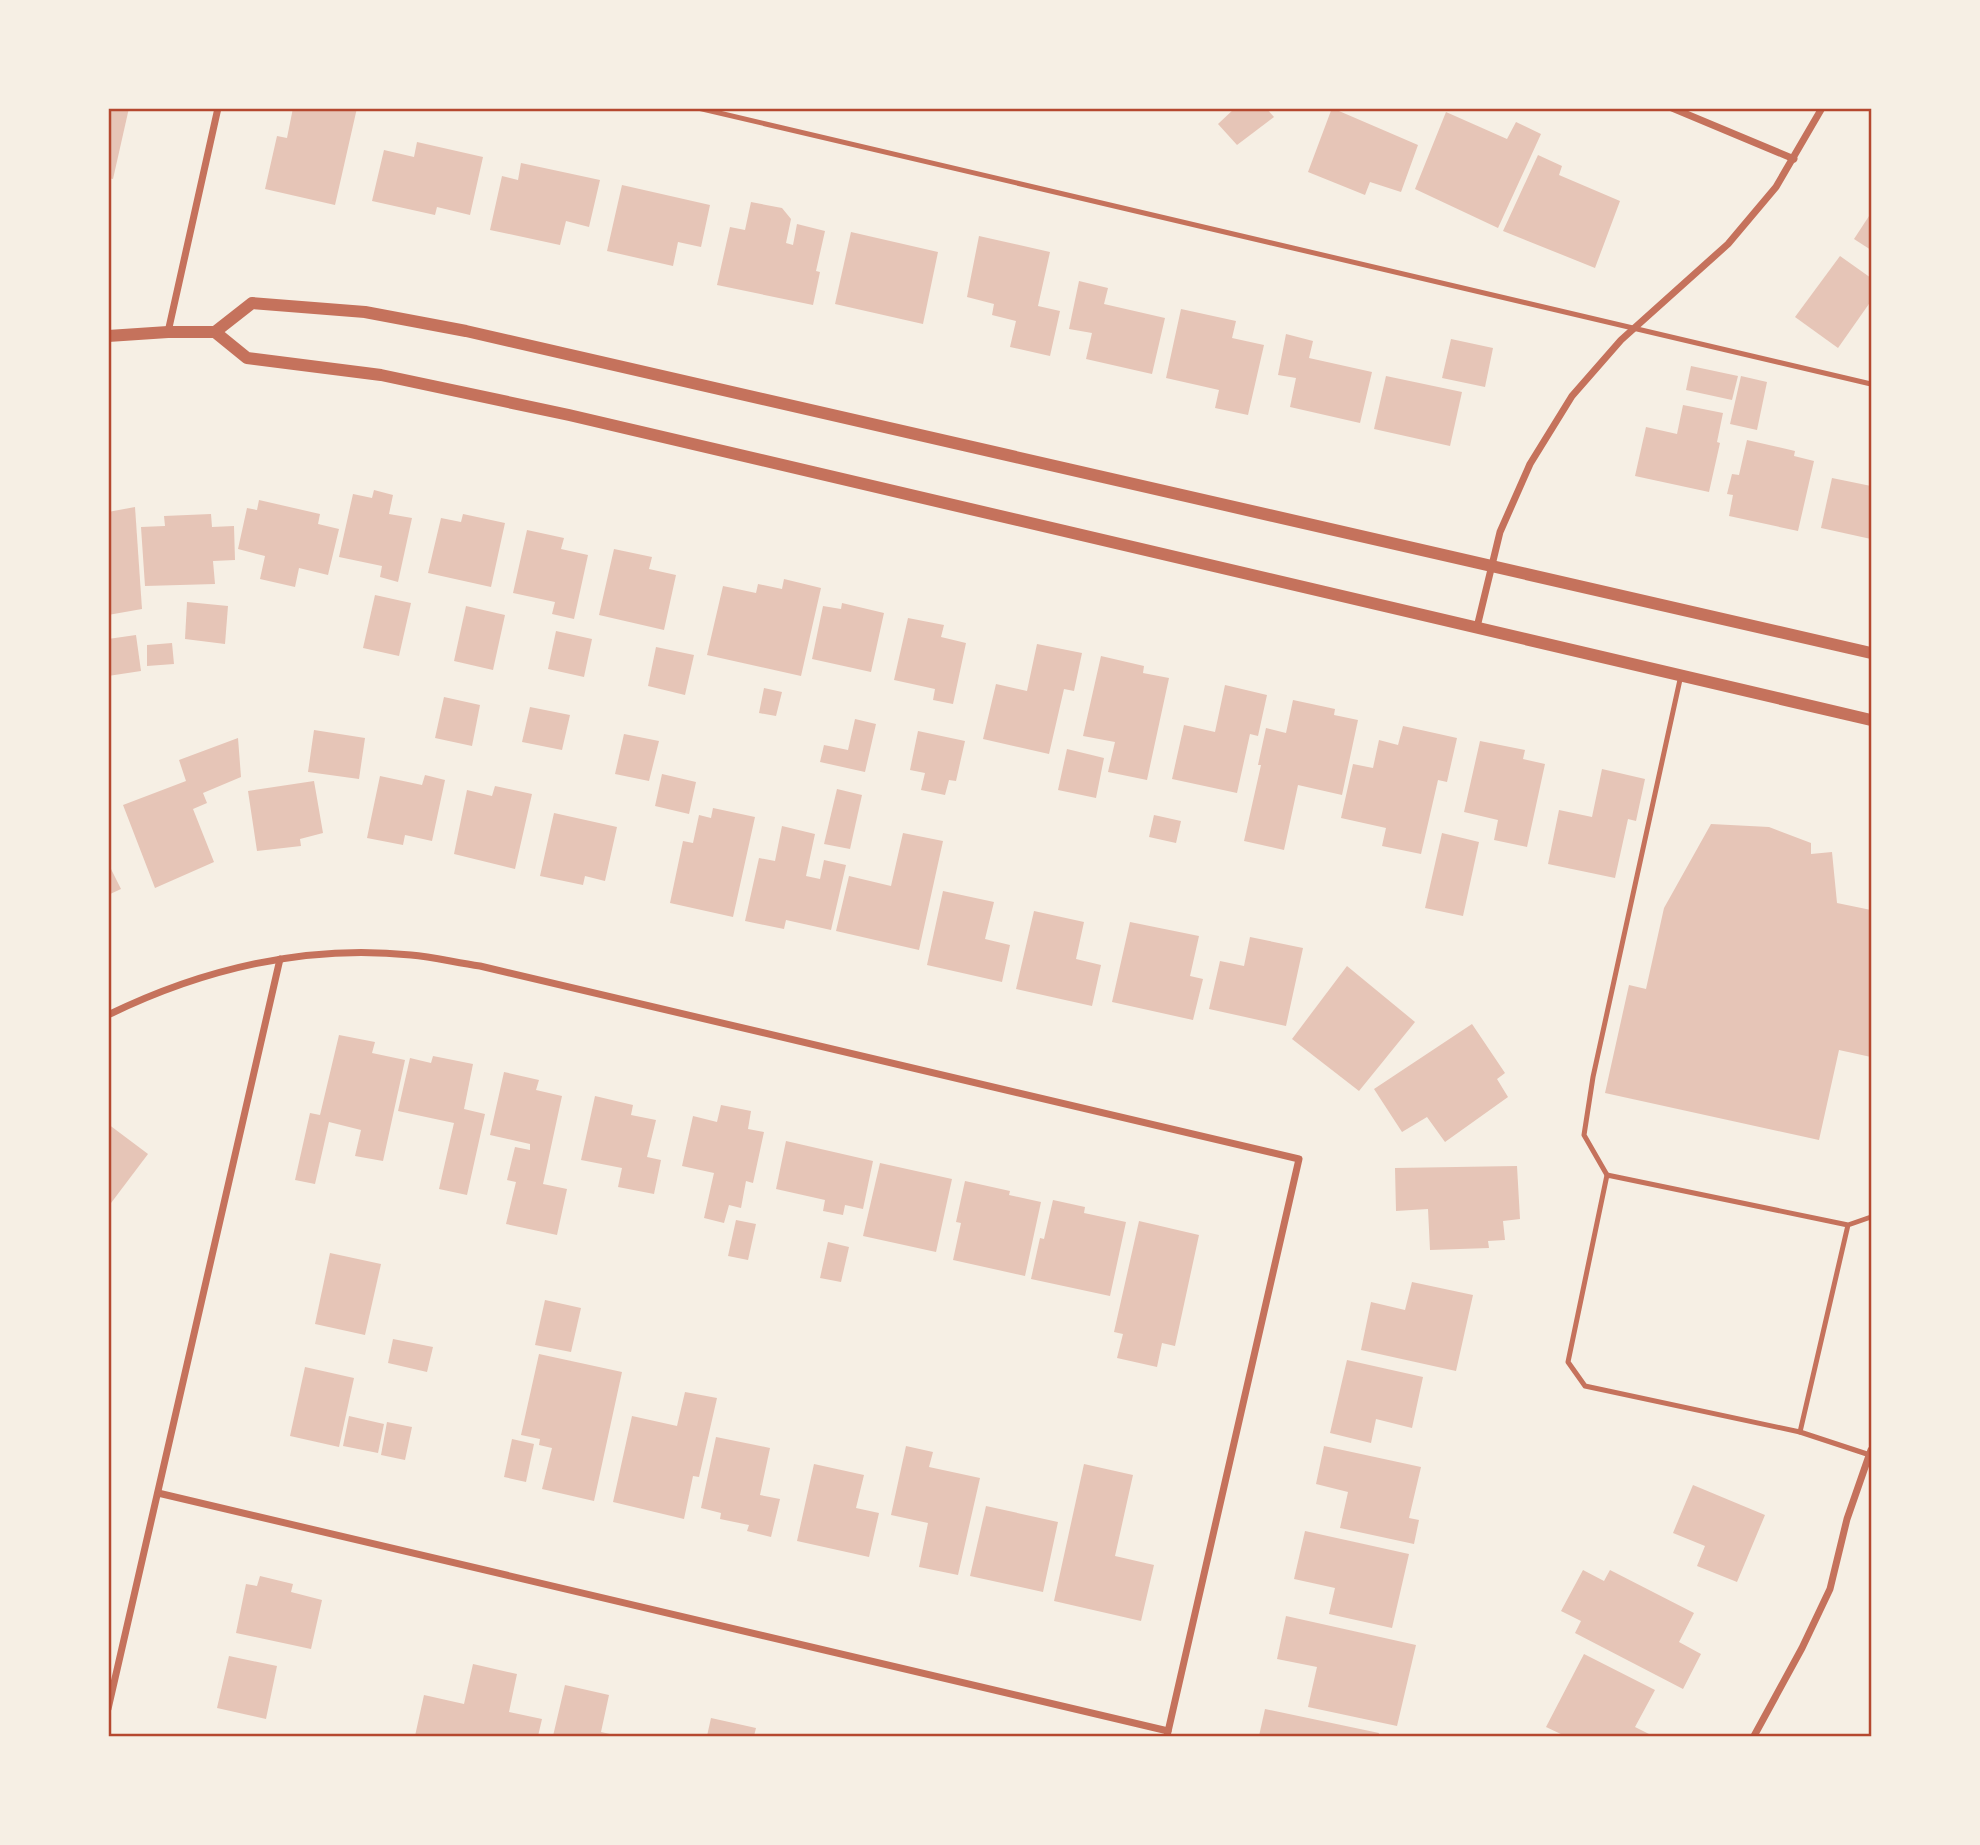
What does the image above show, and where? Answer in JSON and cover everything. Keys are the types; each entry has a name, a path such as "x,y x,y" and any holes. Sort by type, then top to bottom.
{"street":[{"path":"168,332 218,108"},
{"path":"1672,108 1794,159"},
{"path":"1477,627 1500,532 1530,464 1572,397 1621,340 1728,244 1776,187 1822,108"},
{"path":"108,336 215,332 252,303 365,312 466,331 1871,653"},
{"path":"215,332 247,358 381,375 569,415 1871,719"},
{"path":"108,1015 182,982 254,963 336,953 410,955 480,966 1299,1159 1167,1734 158,1493"},
{"path":"108,1709 280,959"},
{"path":"1754,1737 1830,1589 1847,1519 1871,1452"}],"lane":[{"path":"698,108 1871,384"},
{"path":"1681,675 1593,1077 1584,1135 1607,1175 1568,1362 1585,1386 1800,1432 1871,1452"},
{"path":"1607,1175 1848,1225 1871,1217"},
{"path":"1800,1432 1848,1225"}],"building":[{"path":"108,108 129,108 113,179 108,178"},
{"path":"293,108 357,108 335,205 265,189 277,136 287,138"},
{"path":"1235,108 1266,108 1274,117 1237,145 1218,124"},
{"path":"1332,108 1418,145 1401,192 1370,182 1365,195 1308,172"},
{"path":"1446,112 1507,139 1516,122 1541,134 1498,228 1415,189"},
{"path":"417,142 483,157 470,215 437,207 435,215 372,201 384,150 414,157"},
{"path":"1538,155 1562,166 1559,175 1620,201 1595,268 1503,231"},
{"path":"521,163 600,180 589,227 566,221 560,245 490,230 502,176 518,180"},
{"path":"622,185 710,205 701,247 678,242 673,266 607,251"},
{"path":"751,202 782,208 791,219 786,243 793,245 797,224 825,231 816,271 820,272 813,305 717,285 730,227 745,230"},
{"path":"1871,213 1871,250 1854,239"},
{"path":"851,232 938,252 923,324 835,304"},
{"path":"979,236 1050,252 1038,306 1060,311 1050,356 1010,347 1016,321 992,315 994,304 967,297"},
{"path":"1840,256 1871,278 1871,301 1838,348 1795,317"},
{"path":"1079,281 1108,288 1104,304 1165,318 1152,374 1086,359 1092,333 1069,329"},
{"path":"1181,309 1236,321 1232,338 1264,345 1248,415 1215,408 1219,390 1166,378"},
{"path":"1286,334 1313,341 1309,358 1372,372 1360,423 1290,407 1296,378 1278,375"},
{"path":"1451,339 1493,348 1485,387 1442,378"},
{"path":"1691,366 1738,376 1732,400 1686,390"},
{"path":"1386,376 1462,392 1450,446 1374,429"},
{"path":"1741,376 1767,382 1757,430 1730,424"},
{"path":"1683,405 1723,413 1717,442 1720,443 1709,492 1635,476 1646,427 1677,434"},
{"path":"1747,440 1795,451 1794,456 1814,461 1798,531 1729,516 1733,495 1727,494 1732,474 1739,475"},
{"path":"1832,478 1871,486 1871,539 1821,528"},
{"path":"374,490 393,495 389,514 412,518 398,582 380,577 382,566 339,557 353,494 372,498"},
{"path":"259,500 320,514 318,524 339,529 328,575 299,568 295,587 260,579 265,556 238,549 247,508 257,510"},
{"path":"135,507 142,609 108,615 108,512"},
{"path":"211,514 212,527 234,526 235,560 213,561 215,584 145,586 141,527 165,526 164,516"},
{"path":"463,514 505,523 491,587 428,573 441,518 461,522"},
{"path":"527,530 564,538 561,549 588,555 574,619 552,614 555,602 513,593"},
{"path":"614,549 652,557 649,569 676,575 664,630 599,615"},
{"path":"784,579 821,588 801,676 707,655 723,586 756,593 758,584 782,589"},
{"path":"375,595 411,603 399,656 363,648"},
{"path":"187,602 228,606 225,644 185,639"},
{"path":"842,603 884,613 871,672 812,659 823,606 841,609"},
{"path":"466,606 505,615 493,670 454,661"},
{"path":"908,618 944,625 941,637 966,643 953,704 933,700 935,689 894,680"},
{"path":"556,631 592,639 584,677 548,669"},
{"path":"136,635 141,671 108,676 108,639"},
{"path":"172,643 174,664 147,666 147,645"},
{"path":"1037,644 1082,653 1074,691 1064,689 1049,754 983,739 996,684 1027,691"},
{"path":"656,647 694,655 685,695 648,686"},
{"path":"1101,656 1144,666 1143,673 1169,678 1147,780 1108,772 1115,742 1083,736"},
{"path":"1225,685 1267,695 1258,736 1250,734 1237,793 1172,779 1184,725 1215,732"},
{"path":"764,688 782,692 776,716 759,713"},
{"path":"444,697 480,705 472,746 435,738"},
{"path":"1293,700 1335,709 1334,715 1358,720 1342,795 1298,785 1284,850 1244,841 1261,765 1258,765 1266,728 1286,733"},
{"path":"530,707 570,715 562,750 522,742"},
{"path":"855,719 876,724 865,772 820,762 824,745 848,750"},
{"path":"1403,726 1457,738 1447,782 1438,780 1421,854 1382,846 1386,828 1341,818 1353,764 1373,768 1379,740 1398,745"},
{"path":"314,730 365,738 359,779 308,772"},
{"path":"918,731 965,741 956,781 949,780 945,795 921,790 925,773 910,770"},
{"path":"624,734 659,741 649,781 615,774"},
{"path":"238,738 241,777 203,793 207,803 193,809 214,862 155,888 123,805 186,781 179,760"},
{"path":"1480,741 1525,750 1523,759 1545,764 1527,847 1494,840 1498,820 1464,812"},
{"path":"1067,749 1104,758 1096,798 1058,790"},
{"path":"1602,769 1645,779 1636,821 1628,819 1615,878 1548,864 1559,810 1592,817"},
{"path":"662,774 696,782 689,814 655,806"},
{"path":"425,775 445,780 432,841 405,835 403,845 367,838 380,776 422,785"},
{"path":"314,781 323,833 300,839 301,846 257,851 248,791"},
{"path":"495,786 532,794 515,869 454,854 467,790 492,796"},
{"path":"837,789 862,795 850,849 824,844"},
{"path":"713,808 755,817 733,917 670,903 683,841 693,843 699,815 711,818"},
{"path":"554,813 617,827 605,881 585,876 583,885 540,876"},
{"path":"1154,815 1181,821 1176,843 1149,837"},
{"path":"1711,824 1769,827 1811,843 1811,854 1832,852 1837,903 1871,910 1871,1057 1839,1050 1819,1140 1605,1093 1629,985 1646,989 1664,908"},
{"path":"782,826 815,834 806,876 820,879 824,860 846,865 831,930 786,920 784,929 745,921 759,858 775,861"},
{"path":"903,833 943,841 919,950 836,931 849,876 891,886"},
{"path":"1442,833 1479,842 1463,916 1425,908"},
{"path":"108,863 121,889 108,895"},
{"path":"943,891 994,902 985,939 1010,945 1002,982 927,965"},
{"path":"1034,911 1084,922 1076,959 1101,965 1092,1006 1016,989"},
{"path":"1130,922 1199,936 1190,976 1203,979 1193,1020 1112,1002"},
{"path":"1250,937 1303,948 1286,1026 1209,1009 1220,961 1244,966"},
{"path":"1347,966 1415,1022 1359,1091 1292,1039"},
{"path":"1472,1024 1505,1073 1497,1079 1508,1097 1445,1142 1427,1117 1402,1132 1374,1089"},
{"path":"339,1035 375,1042 372,1053 405,1060 383,1161 355,1156 361,1130 329,1122 315,1184 295,1180 310,1113 320,1115"},
{"path":"433,1056 473,1064 464,1109 485,1114 467,1195 439,1189 454,1123 398,1111 410,1058 431,1063"},
{"path":"504,1072 539,1080 536,1090 562,1096 543,1184 567,1189 557,1235 506,1224 516,1182 507,1180 515,1147 530,1150 530,1144 490,1135"},
{"path":"595,1096 633,1105 631,1115 656,1120 647,1157 661,1160 654,1194 618,1187 622,1168 581,1160"},
{"path":"721,1105 751,1111 748,1129 764,1132 753,1183 746,1181 741,1208 729,1205 724,1223 704,1218 714,1173 682,1166 693,1116 717,1122"},
{"path":"108,1124 148,1154 108,1207"},
{"path":"786,1141 873,1161 863,1209 845,1205 843,1215 823,1211 825,1200 776,1189"},
{"path":"880,1163 952,1179 936,1252 863,1236"},
{"path":"1517,1166 1520,1219 1503,1221 1505,1240 1488,1241 1489,1248 1430,1250 1428,1209 1396,1211 1395,1168"},
{"path":"965,1181 1010,1191 1009,1195 1041,1202 1025,1276 953,1260 961,1223 956,1222"},
{"path":"1053,1200 1085,1207 1084,1213 1126,1222 1110,1296 1031,1279 1040,1238 1044,1239"},
{"path":"736,1220 756,1224 748,1260 728,1256"},
{"path":"1139,1221 1199,1235 1175,1346 1162,1343 1157,1367 1117,1358 1123,1334 1114,1332"},
{"path":"828,1242 849,1247 841,1282 820,1278"},
{"path":"330,1253 381,1264 365,1335 315,1324"},
{"path":"1412,1282 1473,1295 1456,1371 1361,1350 1371,1302 1405,1310"},
{"path":"545,1300 581,1308 571,1352 535,1345"},
{"path":"393,1339 433,1347 427,1372 388,1363"},
{"path":"539,1354 622,1372 594,1501 542,1489 552,1448 539,1445 540,1439 521,1435"},
{"path":"1347,1360 1423,1377 1412,1428 1376,1419 1371,1443 1330,1433"},
{"path":"305,1367 354,1378 339,1447 290,1436"},
{"path":"685,1392 717,1398 699,1477 693,1476 684,1519 613,1502 632,1416 677,1426"},
{"path":"349,1416 384,1424 378,1453 343,1446"},
{"path":"387,1422 412,1427 405,1460 381,1455"},
{"path":"716,1437 770,1448 760,1495 780,1499 771,1537 747,1531 749,1525 720,1519 721,1513 701,1508"},
{"path":"512,1439 534,1444 526,1482 504,1477"},
{"path":"906,1446 933,1452 929,1467 980,1478 958,1575 919,1567 928,1523 891,1515"},
{"path":"1324,1446 1421,1467 1409,1518 1419,1520 1414,1544 1340,1528 1348,1492 1316,1484"},
{"path":"814,1464 864,1475 856,1508 879,1513 869,1557 797,1541"},
{"path":"1084,1464 1133,1475 1115,1556 1154,1565 1141,1621 1054,1601"},
{"path":"1693,1485 1765,1515 1737,1582 1697,1566 1705,1546 1673,1533"},
{"path":"986,1506 1058,1522 1043,1592 970,1576"},
{"path":"1305,1531 1409,1554 1392,1628 1329,1614 1335,1588 1294,1579"},
{"path":"1583,1570 1604,1581 1610,1570 1694,1613 1679,1642 1701,1654 1683,1689 1575,1633 1581,1621 1561,1611"},
{"path":"260,1576 293,1584 291,1592 322,1600 311,1649 236,1633 246,1584 257,1586"},
{"path":"1286,1616 1416,1645 1397,1726 1308,1707 1317,1667 1277,1659"},
{"path":"1584,1654 1655,1690 1635,1727 1653,1736 1565,1736 1546,1727"},
{"path":"229,1656 277,1666 266,1719 217,1708"},
{"path":"473,1664 517,1674 509,1712 542,1719 538,1736 415,1736 424,1695 464,1704"},
{"path":"565,1685 609,1695 601,1732 619,1736 553,1736"},
{"path":"1265,1709 1379,1733 1378,1736 1259,1736"},
{"path":"711,1718 756,1728 754,1736 707,1736"}]}
